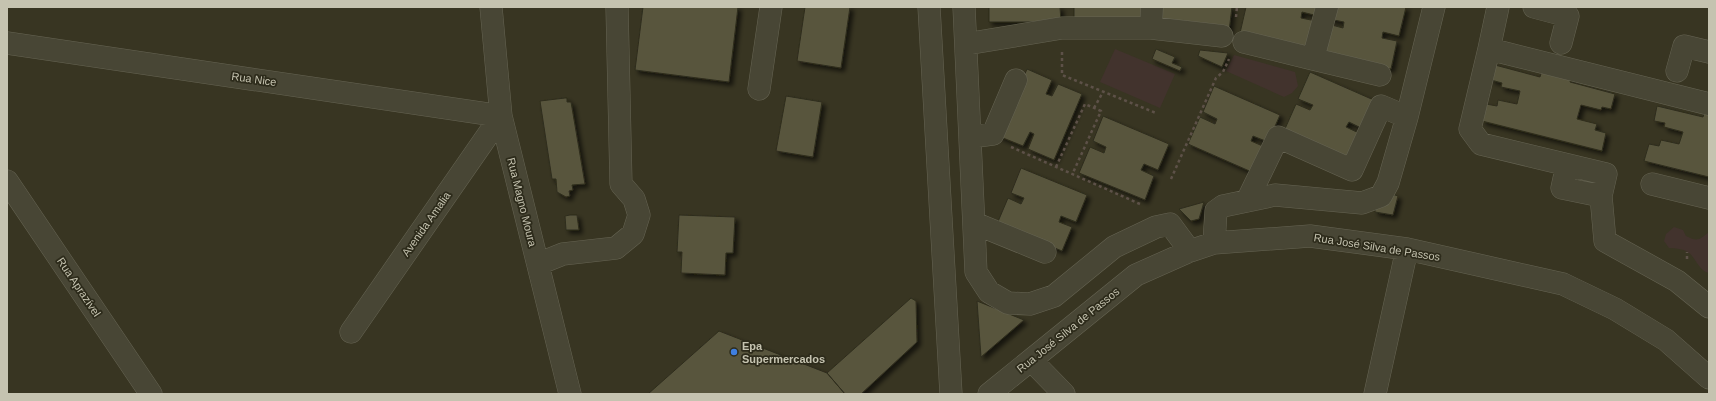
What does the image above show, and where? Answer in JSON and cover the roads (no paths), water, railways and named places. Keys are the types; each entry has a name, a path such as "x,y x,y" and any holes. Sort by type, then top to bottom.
{"street":[{"name":"Rua Magno Moura","path":"491,7 502,116 570,394"},
{"path":"538,264 563,254 616,248 633,234 639,215 634,199 621,184 617,7"},
{"path":"760,89 771,7"},
{"path":"929,7 951,394"},
{"path":"964,7 976,272 988,292 1008,303 1030,304 1054,296 1114,247 1156,228 1170,224 1190,251"},
{"path":"1151,28 1152,7"},
{"path":"1313,59 1327,7"},
{"path":"1214,243 1216,211 1223,206 1275,195 1362,203 1381,196 1388,183 1407,117 1434,7"},
{"path":"1498,7 1470,129 1481,144 1567,165 1562,188 1601,196 1605,241 1677,281 1709,307"},
{"path":"1534,7 1568,16 1561,43"},
{"path":"966,44 1062,28 1151,28 1222,36"},
{"name":"Rua Nice","path":"7,43 502,116"},
{"path":"1677,71 1684,46 1709,52"},
{"path":"1237,49 1313,59 1380,74"},
{"path":"1489,49 1709,104"},
{"path":"970,137 993,134 1016,80"},
{"path":"1248,201 1278,137 1352,170 1381,106 1407,117"},
{"name":"Avenida Amalia","path":"351,332 502,116"},
{"name":"Rua Aprazível","path":"7,181 151,394"},
{"path":"1652,184 1709,198"},
{"path":"974,223 1045,252"},
{"name":"Rua José Silva de Passos","path":"989,394 1136,275 1190,251 1214,243 1310,236 1407,249 1563,284 1615,309 1666,340 1709,378"},
{"path":"1375,394 1407,249"},
{"path":"1031,360 1064,394"}],"place":[{"name":"Epa Supermercados","path":"734,352"}]}
